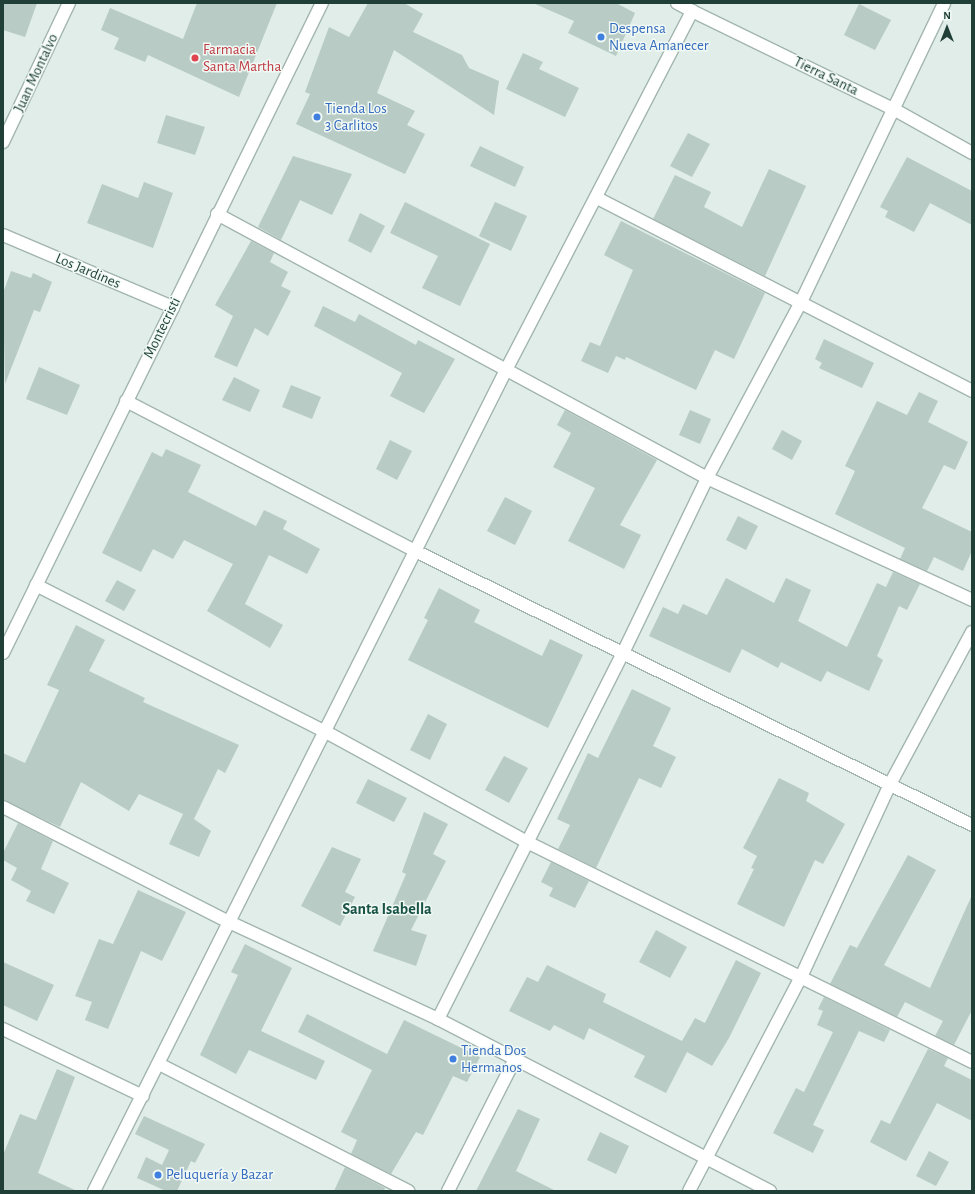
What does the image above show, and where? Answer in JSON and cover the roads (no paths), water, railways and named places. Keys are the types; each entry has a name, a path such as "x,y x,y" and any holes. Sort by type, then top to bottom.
{"street":[{"name":"Juan Montalvo","path":"3,142 69,3"},
{"name":"Montecristi","path":"3,653 217,214 322,3"},
{"name":"Tierra Santa","path":"677,3 895,110 972,153"},
{"path":"438,1019 622,655 707,478 801,302 895,110 944,3"},
{"path":"94,1191 159,1064 227,922 326,732 417,552 505,372 597,198 692,10"},
{"path":"597,198 972,391"},
{"path":"217,214 505,372 707,478 972,600"},
{"name":"Los Jardines","path":"3,235 173,307"},
{"path":"126,401 417,552 622,655 972,825"},
{"path":"36,585 326,732 527,842 800,979 972,1062"},
{"path":"689,1191 704,1159 800,979 889,786 972,632"},
{"path":"3,807 227,922 438,1019 704,1159 770,1191"},
{"path":"3,1029 143,1096"},
{"path":"448,1191 514,1060"},
{"path":"159,1064 408,1191"}],"place":[{"name":"Despensa Nueva Amanecer","path":"601,37"},
{"name":"Farmacia Santa Martha","path":"195,58"},
{"name":"Tienda Los 3 Carlitos","path":"317,117"},
{"name":"Tienda Dos Hermanos","path":"453,1059"},
{"name":"Peluquería y Bazar","path":"158,1175"}],"district":[{"name":"Santa Isabella","path":"387,909"}]}
